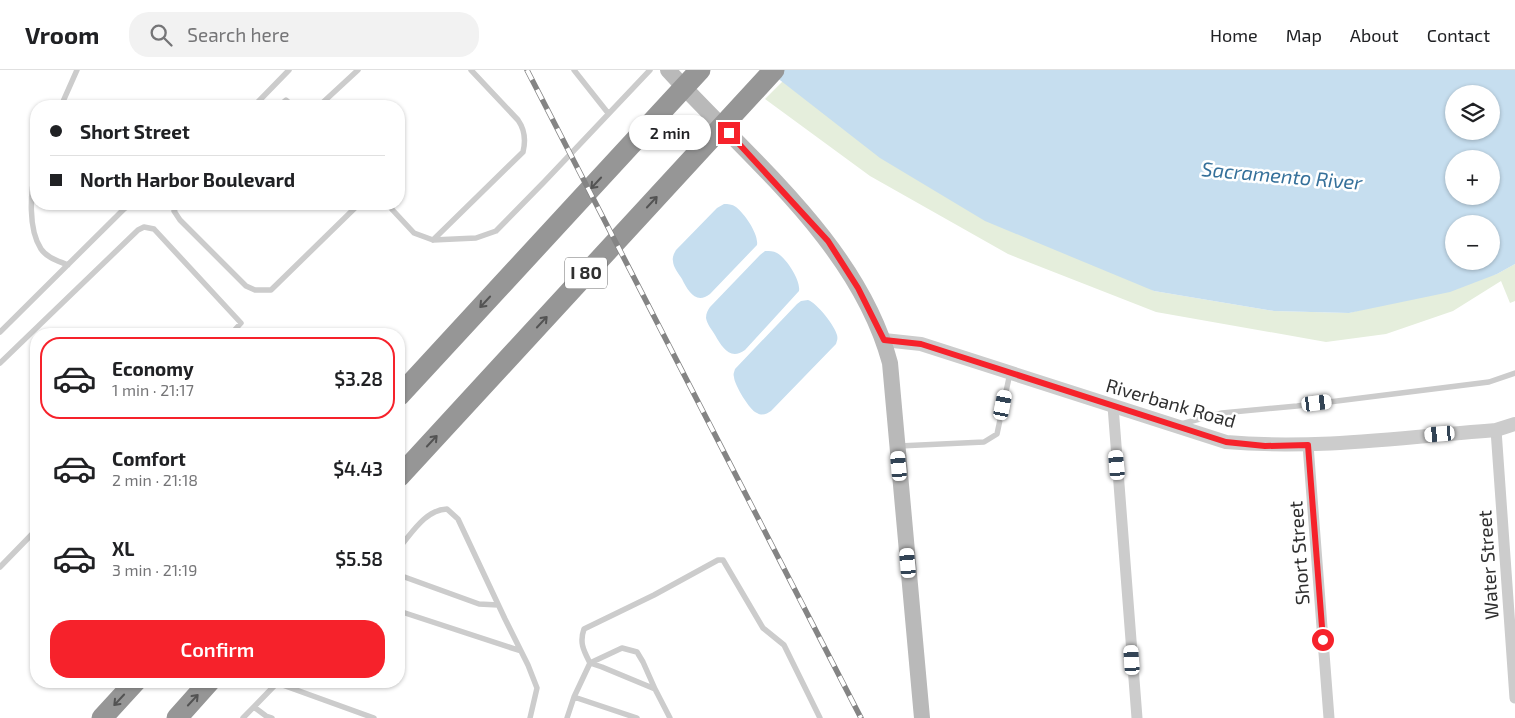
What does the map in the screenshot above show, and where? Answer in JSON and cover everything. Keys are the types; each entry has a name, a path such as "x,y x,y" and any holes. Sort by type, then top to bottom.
{"highway":[{"name":"I 80","path":"405,390 700,70"},
{"name":"I 80","path":"405,470 774,70"},
{"path":"102,718 130,688"},
{"path":"176,718 204,688"}],"main road":[{"path":"668,70 756,161 828,241 858,288 884,340 890,363 922,718"}],"street":[{"name":"Riverbank Road","path":"884,340 921,344 1226,442 1265,446 1308,445 1496,430 1515,424"},
{"path":"1113,406 1137,718"},
{"name":"Water Street","path":"1496,430 1515,698"},
{"name":"Short Street","path":"1308,445 1329,718"}],"lane":[{"path":"64,100 76,70"},
{"path":"260,100 289,70"},
{"path":"326,100 358,70"},
{"path":"433,240 523,152 525,144 523,128 518,120 471,70"},
{"path":"574,70 608,113"},
{"path":"393,210 414,233 433,240 476,238 496,231 650,70"},
{"path":"33,210 34,230 41,249 49,257 68,265"},
{"path":"0,332 123,210"},
{"path":"175,210 180,220 246,286 255,290 271,290 353,210"},
{"path":"36,328 138,230 144,227 154,229 241,323 236,328"},
{"path":"0,362 30,333"},
{"path":"898,446 984,442 994,437 997,434 1010,373"},
{"path":"1174,426 1222,413 1297,406 1489,382 1515,373"},
{"path":"405,541 425,518 436,510 447,509 458,519 537,688 530,718"},
{"path":"0,567 30,536"},
{"path":"655,688 590,663 581,638 584,629 654,595 718,560 723,560 763,628 784,646 820,718"},
{"path":"405,577 479,604 498,605"},
{"path":"405,612 521,651"},
{"path":"567,718 574,697 590,663 622,648 637,652 644,662 670,718"},
{"path":"243,718 272,688"},
{"path":"294,688 374,718"},
{"path":"574,697 637,718"},
{"path":"254,707 272,718"}],"green space":[{"path":"791,73 1154,291 1274,311 1349,313 1497,274 1515,264 1515,301 1510,303 1501,281 1453,311 1386,334 1326,342 1156,312 1008,254 870,176 765,99"}],"water":[{"name":"Sacramento River","path":"767,70 1515,70 1515,264 1497,274 1450,292 1349,313 1274,311 1154,291 985,221 880,158"},
{"path":"724,204 734,206 743,214 756,235 757,245 710,294 701,298 697,297 690,292 676,270 673,257 676,250 717,208"},
{"path":"765,251 776,252 785,260 798,281 799,291 745,350 740,353 731,353 724,348 707,322 707,313 710,307"},
{"path":"808,300 821,310 833,326 837,336 836,344 771,411 759,414 750,408 739,391 734,376 735,369 797,304"}],"railway":[{"path":"527,70 861,718"}],"route":[{"path":"729,133 828,241 858,288 884,340 921,344 1226,442 1265,446 1308,445 1323,640"}]}
